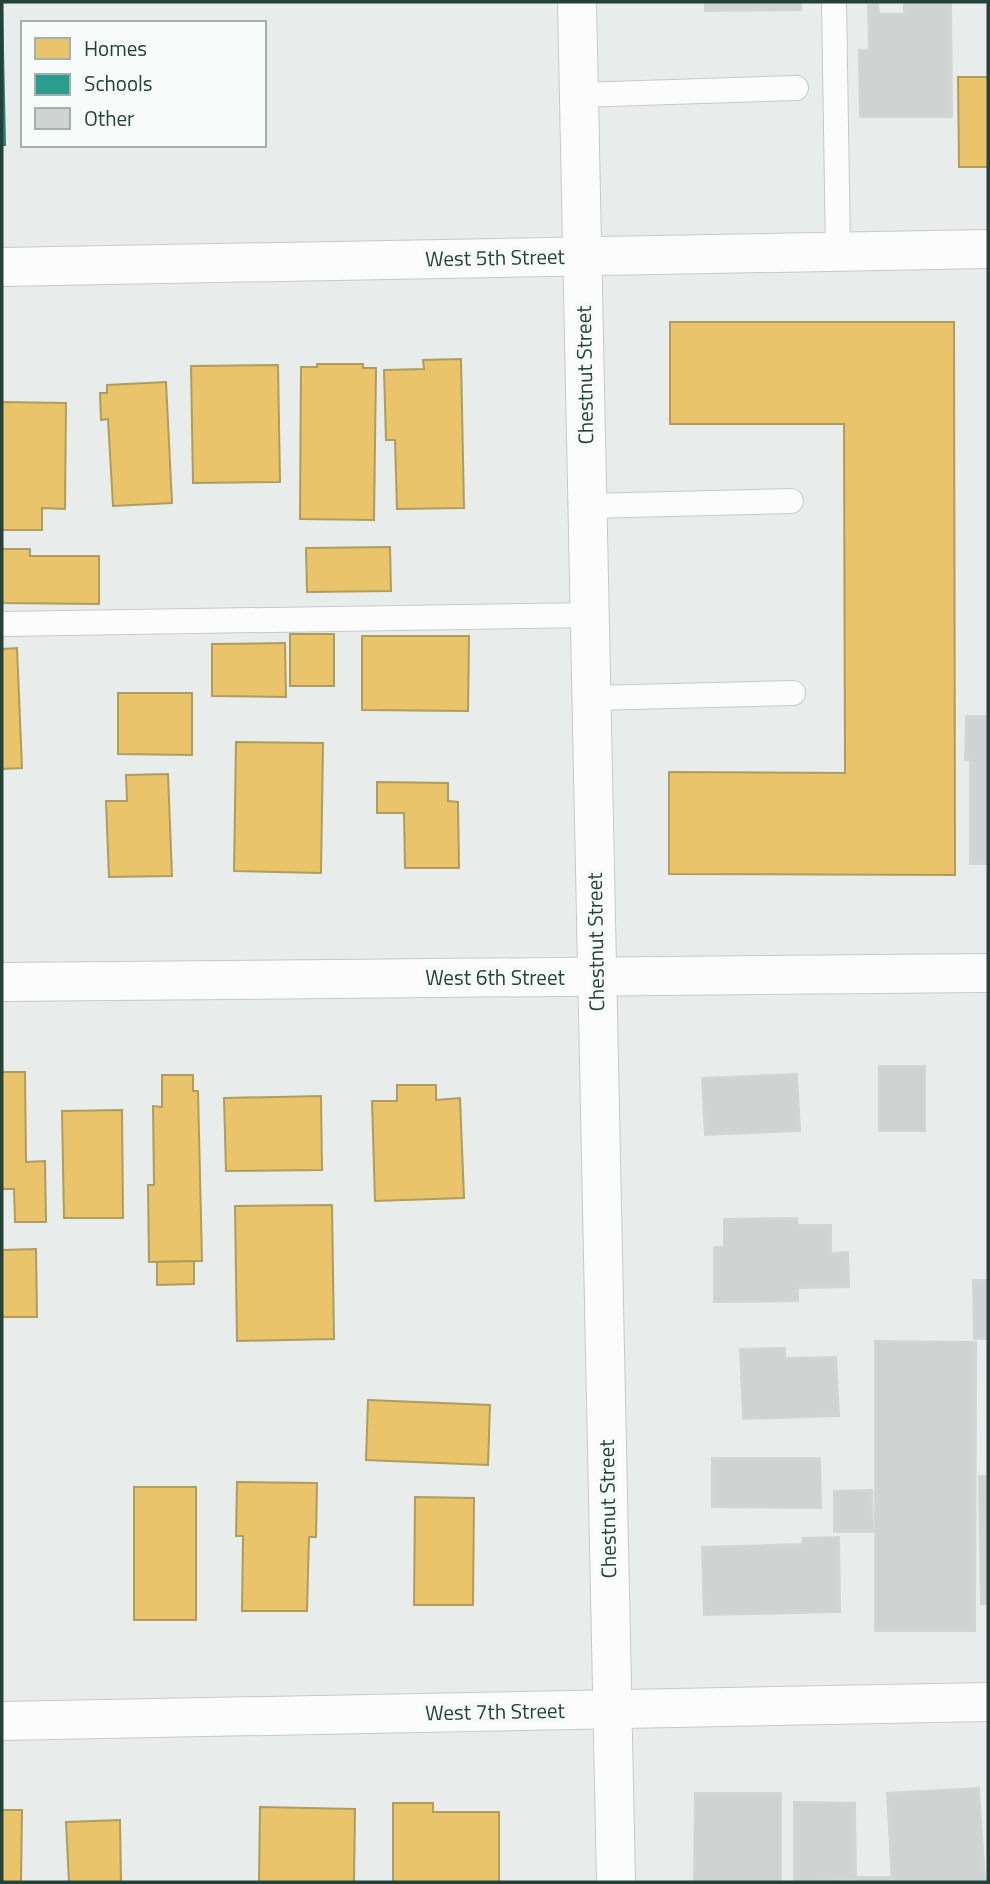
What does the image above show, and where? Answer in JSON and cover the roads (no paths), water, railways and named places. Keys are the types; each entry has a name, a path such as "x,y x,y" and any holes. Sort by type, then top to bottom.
{"street":[{"name":"Chestnut Street","path":"577,2 616,1882"},
{"name":"West 5th Street","path":"2,267 988,249"},
{"name":"West 6th Street","path":"2,982 988,973"},
{"name":"West 7th Street","path":"2,1721 988,1702"}],"lane":[{"path":"834,2 838,252"},
{"path":"579,96 796,88"},
{"path":"587,506 791,501"},
{"path":"2,624 590,615"},
{"path":"591,698 793,693"}]}
